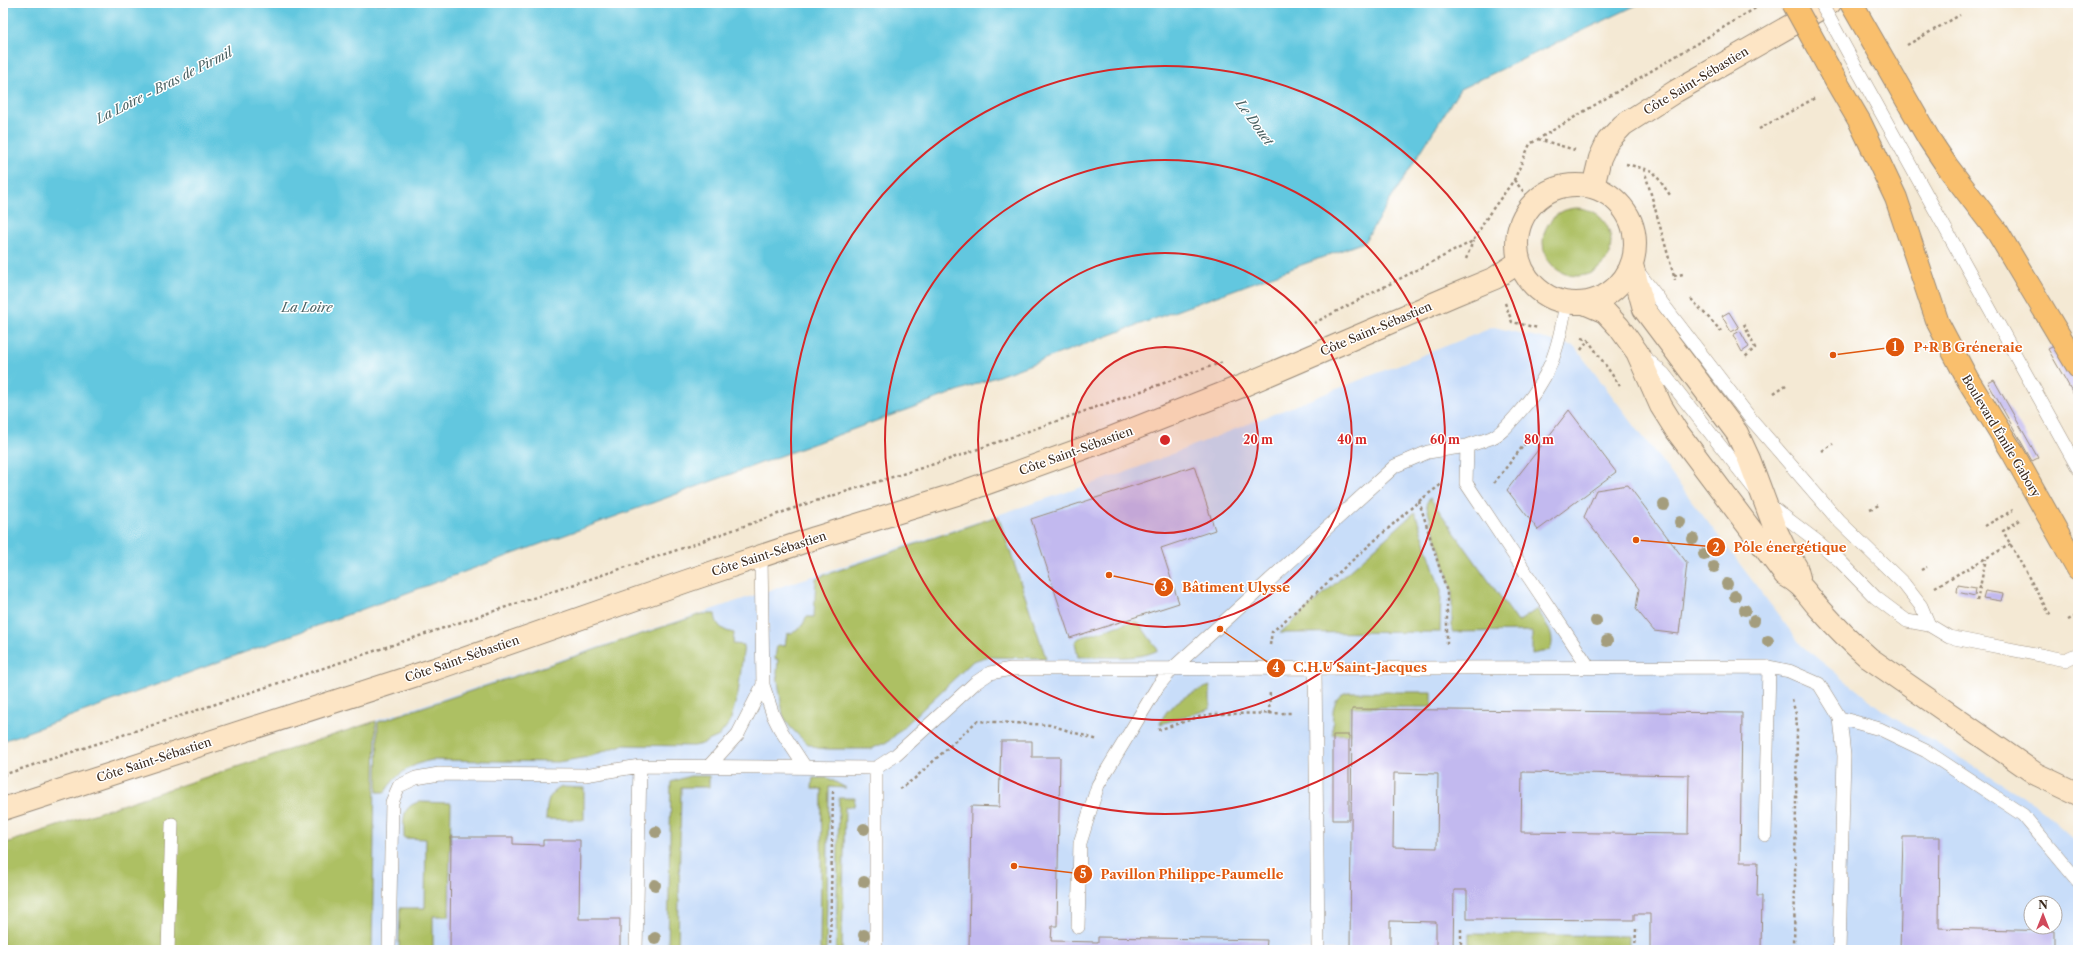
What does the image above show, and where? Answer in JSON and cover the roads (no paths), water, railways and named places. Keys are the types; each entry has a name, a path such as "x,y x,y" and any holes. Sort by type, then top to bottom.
{"main road":[{"name":"Boulevard Émile Gabory","path":"1793,3 1860,122 1896,198 1938,323 1968,380 2013,453 2078,569"},
{"name":"Côte Saint-Sébastien","path":"1593,187 1600,158 1608,141 1622,125 1676,91 1830,3"},
{"path":"1851,3 1911,109 1947,166 1998,233 2073,358"},
{"path":"1575,302 1601,298 1616,288 1632,265 1636,246 1630,217 1618,201 1593,187 1577,184 1561,186 1546,193 1533,203 1524,216 1518,230 1517,246 1519,262 1528,279 1547,296 1575,302 1605,312 1619,327 1637,352 1661,406 1676,430 1785,575 1800,583 1838,629 1869,658 2036,774 2078,794"},
{"name":"Côte Saint-Sébastien","path":"3,809 435,668 761,556 957,494 1102,442 1242,386 1495,278 1519,262"},
{"path":"1632,265 1644,309 1737,433 1784,547 1796,567 1800,583"}],"lane":[{"path":"1821,3 2078,468"},
{"path":"1632,265 1751,418 1833,515 1904,584 1922,606 1929,625"},
{"path":"1078,927 1080,843 1098,785 1158,686 1172,668 1390,470 1428,452 1467,446 1492,438 1508,426 1527,404 1550,368 1561,333 1575,302"},
{"path":"1637,352 1664,374 1765,502 1839,560 1875,597 1895,613 1907,621 1929,625 1949,637 1971,642 2065,660 2078,654"},
{"path":"1467,446 1465,470 1467,485 1588,666"},
{"path":"761,556 763,685 773,715 780,729 805,767"},
{"path":"389,950 392,802 399,786 416,778 439,774 585,774 640,766 876,768 896,755 975,683 990,673 1011,669 1270,669 1588,666 1769,667 1789,671 1819,684 1840,718 1844,756 1839,950"},
{"path":"1765,835 1769,667"},
{"path":"1315,668 1318,950"},
{"path":"709,766 738,734 763,685"},
{"path":"1840,718 1880,729 1926,751 2023,815 2078,881"},
{"path":"636,950 640,766"},
{"path":"876,768 876,950"},
{"path":"168,950 172,824"}],"water":[{"name":"La Loire","path":"3,3 1641,3 1460,89 1364,242 3,741"}],"place":[{"name":"P+R B Gréneraie","path":"1833,355"},
{"name":"Pôle énergétique","path":"1636,540"},
{"name":"Bâtiment Ulysse","path":"1109,575"},
{"name":"C.H.U Saint-Jacques","path":"1220,629"},
{"name":"Pavillon Philippe-Paumelle","path":"1014,866"}],"water label":[{"name":"La Loire - Bras de Pirmil","path":"164,85"},
{"name":"Le Douet","path":"1255,122"}]}
